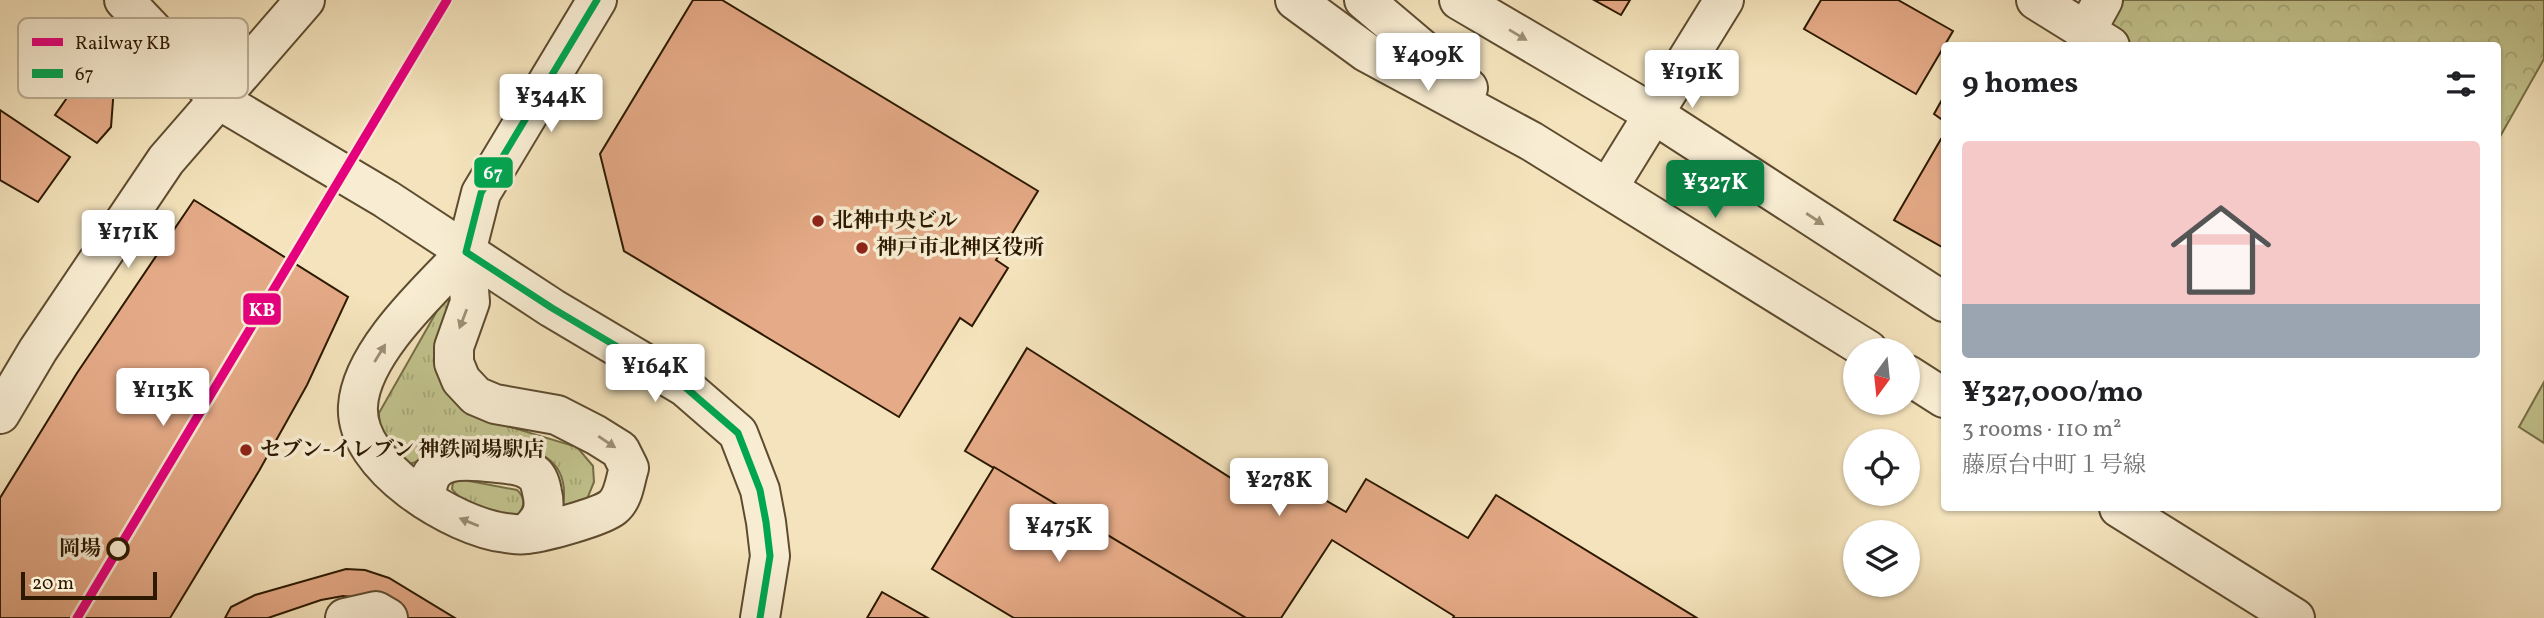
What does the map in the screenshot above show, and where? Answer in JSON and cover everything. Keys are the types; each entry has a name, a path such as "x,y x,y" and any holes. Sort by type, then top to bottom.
{"street":[{"path":"124,0 141,18"},
{"path":"248,66 305,0"},
{"path":"466,252 400,321 372,366 362,385 358,405 359,423 366,440 402,484 456,517 503,533 527,534 576,522 613,507 623,492 629,468 620,450 557,415 495,404 476,396 461,380 454,363 454,347 470,302 466,252 481,193 597,0"},
{"path":"1295,0 1366,51 1531,141 1849,338"},
{"path":"1364,0 1531,141"},
{"path":"1459,0 1654,115 1941,300"},
{"path":"1608,188 1724,0"},
{"path":"2036,0 2099,25"},
{"path":"0,414 38,350 166,160 219,100 386,200 552,308 685,387 737,433 760,490 766,522 770,556 760,618"},
{"path":"1920,383 1941,396"},
{"path":"427,500 426,487 432,473 448,461 472,460 518,466 534,473 545,502 544,514 527,534"},
{"path":"2124,511 2295,618"},
{"path":"345,618 376,611 388,618"}],"green space":[{"path":"2121,0 2544,0 2544,59 2501,135 2501,42 2116,42 2102,34"},
{"path":"446,295 454,302 453,397 467,414 577,447 593,466 594,482 582,511 563,506 564,489 561,476 555,465 535,452 508,445 454,441 443,444 419,461 407,464 380,442 379,413"},
{"path":"2544,382 2544,443 2519,427"},
{"path":"464,480 517,490 523,500 521,511 515,518 465,501 452,489 453,482"}],"building":[{"name":"北神中央ビル","path":"693,0 722,0 1038,191 996,260 1008,268 972,326 960,318 899,417 624,251 600,154"},
{"path":"1594,0 1630,0 1621,15"},
{"path":"1821,0 1898,0 1953,31 1947,42 1941,42 1941,51 1916,94 1804,29"},
{"path":"67,98 113,98 111,127 97,143 55,115"},
{"path":"1941,101 1941,119 1934,114"},
{"path":"0,110 70,157 38,202 0,180"},
{"path":"1941,139 1941,246 1894,220"},
{"path":"194,200 348,297 307,385 259,471 170,618 0,618 0,498 77,373"},
{"path":"1027,348 1267,501 1283,476 1346,512 1366,479 1468,538 1496,495 1697,618 1453,618 1454,616 1332,540 1281,618 1246,618 965,451"},
{"path":"994,467 1246,618 1014,618 932,569"},
{"path":"346,569 365,570 389,578 455,618 401,618 363,598 343,596 321,600 268,618 225,618 231,607 255,595"},
{"path":"882,592 928,618 867,618"}],"rail line":[{"name":"KB","path":"77,618 447,0"}],"transit line":[{"name":"67","path":"597,0 481,193 466,252 552,308 685,387 738,433 760,490 766,522 770,556 760,618"}],"place":[{"name":"北神中央ビル","path":"818,221"},
{"name":"神戸市北神区役所","path":"862,248"},
{"name":"セブン-イレブン 神鉄岡場駅店","path":"246,450"},
{"name":"岡場","path":"118,549"}]}
